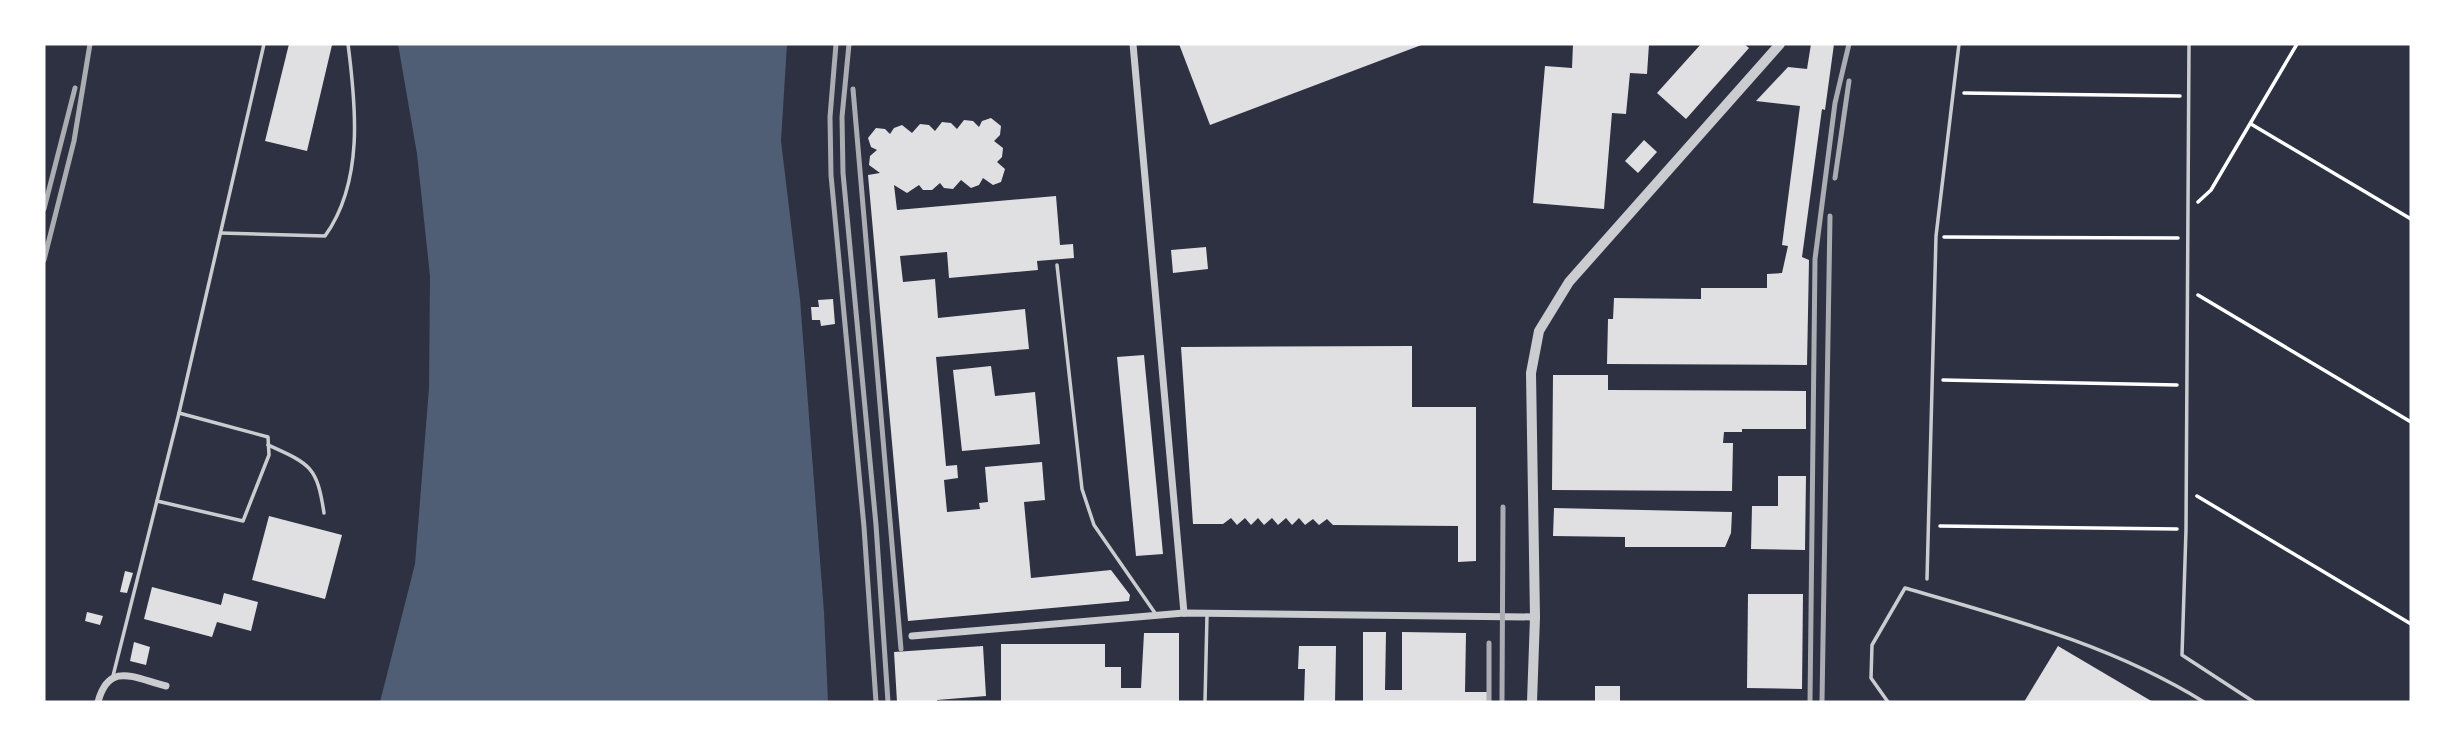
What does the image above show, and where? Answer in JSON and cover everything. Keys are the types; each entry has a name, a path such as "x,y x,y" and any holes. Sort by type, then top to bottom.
{"street":[{"path":"1133,44 1184,612"},
{"path":"1532,702 1535,617 1531,373 1539,331 1569,282 1780,44"},
{"path":"912,636 1184,612 1535,617"},
{"path":"98,702 103,684 113,676 125,675 166,686"}],"lane":[{"path":"113,676 179,413 264,44"},
{"path":"220,233 325,236 336,221 350,182 353,149 348,44"},
{"path":"1927,579 1936,236 1951,93 1959,44"},
{"path":"2189,44 2186,530 2182,655 2254,702"},
{"path":"1057,265 1082,489 1094,525 1156,615"},
{"path":"157,501 243,521 269,455 268,437 179,413"},
{"path":"268,445 305,462 315,476 324,513"},
{"path":"1888,702 1871,678 1872,645 1905,588 2058,632 2177,685 2204,702"},
{"path":"1205,702 1207,613"}],"path":[{"path":"2188,205 2195,204 2211,190 2297,44"},
{"path":"1951,93 2189,96"},
{"path":"2250,123 2411,219"},
{"path":"1936,236 2187,238"},
{"path":"2187,288 2411,422"},
{"path":"2224,321 2229,313"},
{"path":"1932,380 2186,385"},
{"path":"2186,490 2411,624"},
{"path":"1928,526 2186,530"}],"water":[{"path":"398,44 787,44 781,141 800,299 824,612 828,702 380,702 415,564 429,388 430,276 417,154"}],"building":[{"path":"289,44 332,45 307,151 265,141"},
{"path":"1179,44 1424,44 1210,125"},
{"path":"1573,44 1649,44 1647,74 1630,73 1626,114 1612,113 1604,209 1533,203 1545,66 1572,68"},
{"path":"1701,44 1744,44 1749,48 1686,119 1657,93"},
{"path":"1811,44 1834,44 1825,110 1822,109 1802,257 1809,260 1807,365 1607,364 1608,319 1613,319 1614,298 1701,299 1701,288 1767,288 1767,274 1782,273 1788,246 1782,245 1800,106 1756,101 1788,67 1807,69"},
{"path":"991,118 1001,126 1000,135 994,141 1003,148 1002,157 997,162 1005,169 1001,182 993,185 983,178 979,185 971,188 961,180 953,189 944,188 940,183 932,190 923,190 919,185 907,193 894,185 897,210 1056,196 1060,245 1073,244 1074,258 1037,261 1038,270 949,278 947,252 900,256 903,282 935,279 938,318 1025,309 1029,349 936,357 946,466 957,465 958,478 944,480 947,512 980,509 979,503 988,502 985,467 1042,462 1045,500 1024,502 1031,578 1111,570 1130,595 1129,601 908,621 868,175 880,173 869,165 870,156 877,150 871,147 868,138 876,128 885,129 890,134 894,128 902,125 912,133 920,124 929,125 935,131 942,122 951,123 957,129 964,120 973,121 979,127 982,121"},
{"path":"1644,140 1657,152 1638,173 1625,161"},
{"path":"1206,247 1208,269 1173,273 1171,250"},
{"path":"833,299 835,324 821,326 820,320 812,320 811,307 819,307 818,300"},
{"path":"1412,346 1412,407 1476,407 1476,561 1458,562 1458,526 1333,525 1327,519 1319,525 1313,519 1305,525 1299,518 1292,525 1286,518 1278,525 1272,518 1264,525 1258,518 1251,525 1245,518 1237,525 1231,518 1223,524 1193,524 1181,347"},
{"path":"1144,355 1163,554 1136,556 1117,357"},
{"path":"991,366 995,396 1035,392 1040,444 962,451 953,370"},
{"path":"1553,375 1608,375 1608,390 1806,391 1806,429 1742,429 1742,432 1724,432 1723,443 1733,443 1732,491 1552,490"},
{"path":"1778,476 1806,476 1805,550 1751,549 1752,506 1778,506"},
{"path":"1554,508 1732,512 1731,533 1725,547 1625,547 1625,537 1553,536"},
{"path":"269,516 342,535 325,599 252,580"},
{"path":"125,571 133,573 127,593 120,592"},
{"path":"152,587 221,605 224,593 258,602 251,631 217,622 212,637 144,619"},
{"path":"1748,594 1803,594 1802,689 1747,688"},
{"path":"87,612 103,616 100,625 85,621"},
{"path":"1363,632 1386,632 1385,690 1402,690 1402,632 1466,633 1465,692 1487,692 1487,702 1363,702"},
{"path":"1144,633 1179,633 1179,702 1001,702 1001,644 1105,644 1105,667 1121,667 1121,688 1141,688"},
{"path":"134,642 150,647 146,665 130,661"},
{"path":"983,646 986,696 937,702 897,702 894,652"},
{"path":"1299,646 1336,646 1335,702 1304,702 1305,669 1298,669"},
{"path":"2058,646 2153,702 2024,702"},
{"path":"1595,686 1620,686 1620,702 1595,702"}],"railway":[{"path":"44,260 74,141 90,44"},
{"path":"836,44 830,117 831,175 864,527 876,702"},
{"path":"849,44 842,117 843,173 876,525 888,702"},
{"path":"1810,702 1815,259 1835,103 1849,44"},
{"path":"1835,178 1849,81"},
{"path":"44,209 75,88"},
{"path":"853,89 901,649"},
{"path":"1822,702 1830,216"},
{"path":"1502,702 1503,507"},
{"path":"1489,643 1489,702"}]}
